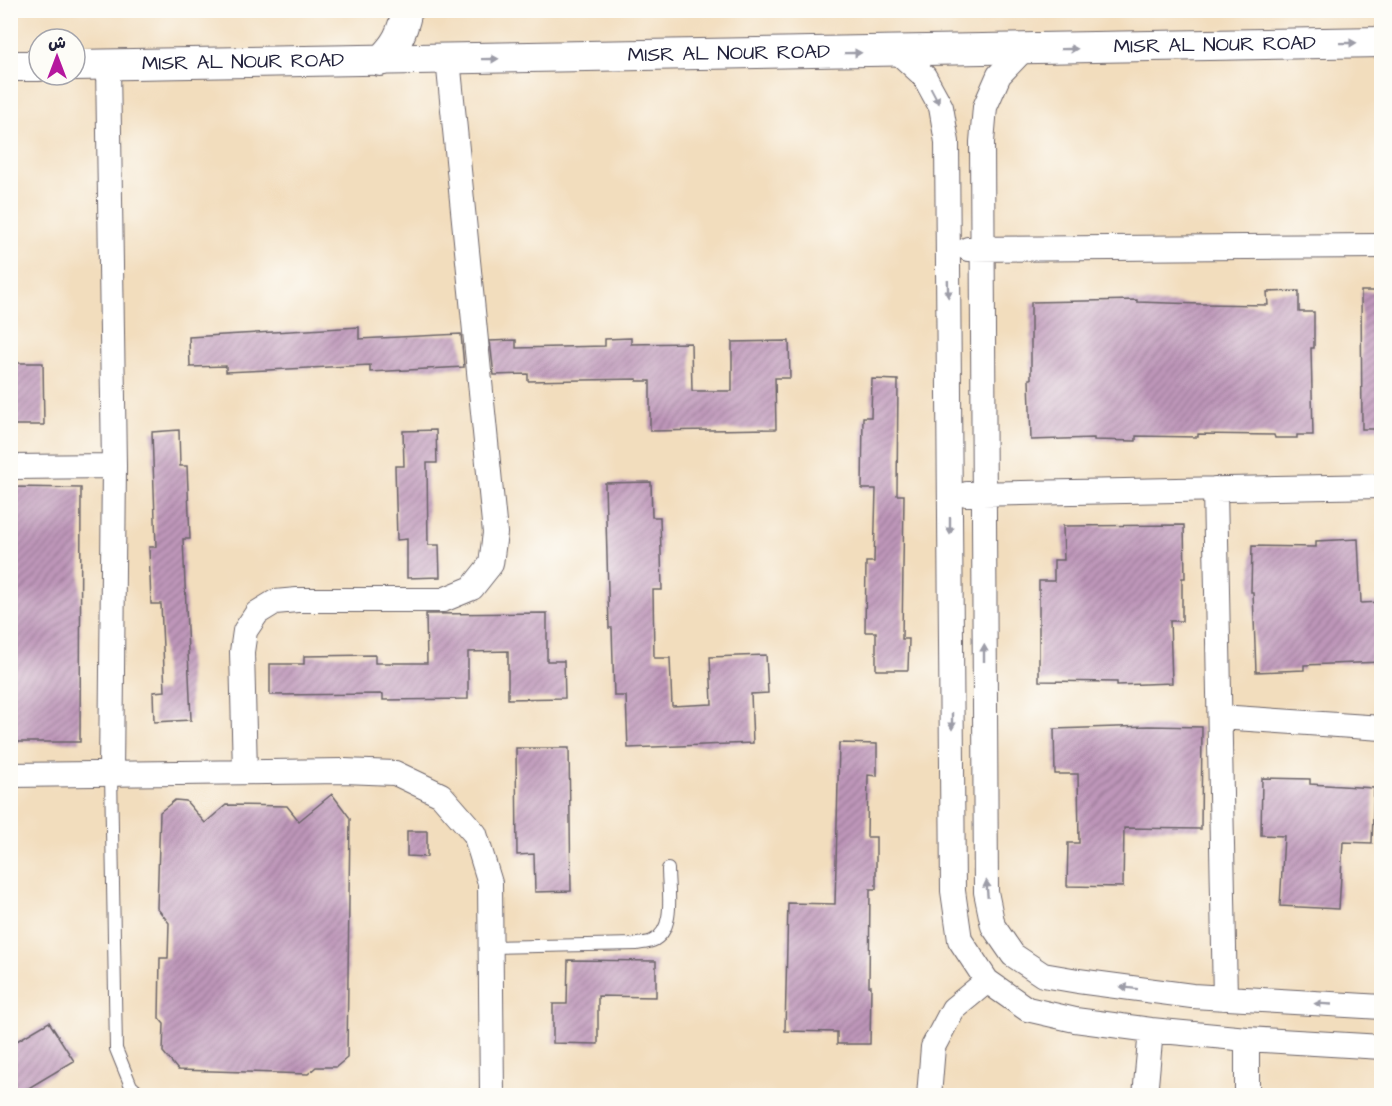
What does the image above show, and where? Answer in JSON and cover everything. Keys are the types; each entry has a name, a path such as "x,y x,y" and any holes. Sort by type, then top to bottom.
{"street":[{"path":"380,61 394,47 403,29 406,10"},
{"name":"MISR AL NOUR ROAD","path":"87,65 1382,42"},
{"path":"1023,50 999,75 985,107 982,142 986,891 993,926 1013,955 1043,975 1192,996 1382,1007"},
{"path":"898,52 924,76 941,107 947,142 953,891 960,940 987,981 1027,1010 1075,1020 1151,1030 1247,1039 1382,1047"},
{"path":"245,772 242,652 245,631 257,613 275,602 297,600 443,600 472,588 491,564 495,533 448,59"},
{"path":"108,65 114,466 111,774"},
{"path":"10,66 27,66"},
{"path":"948,249 1382,246"},
{"path":"10,467 114,466"},
{"path":"950,494 1382,486"},
{"path":"1215,489 1225,998"},
{"path":"1220,717 1382,728"},
{"path":"10,775 344,771 395,773 441,795 475,834 490,883 492,1095"},
{"path":"929,1095 933,1047 953,1009 987,981"},
{"path":"1145,1095 1151,1030"},
{"path":"1246,1095 1247,1039"}],"lane":[{"path":"111,774 116,1049 131,1086 142,1095"},
{"path":"490,947 637,944 652,941 664,931 668,916 668,869"}],"building":[{"path":"1299,291 1299,312 1314,312 1314,348 1311,348 1313,435 1275,438 1274,435 1198,434 1198,437 1136,436 1136,441 1094,440 1094,438 1031,440 1029,379 1031,379 1031,302 1137,300 1137,302 1268,305 1267,292"},
{"path":"1361,291 1382,291 1382,429 1362,429"},
{"path":"359,327 359,339 461,334 464,367 370,372 370,365 226,372 226,366 190,367 189,337"},
{"path":"631,338 631,344 691,343 692,391 732,391 732,342 789,341 790,378 775,378 776,429 650,431 650,381 637,381 637,379 528,381 528,374 494,375 490,341 516,340 516,348 605,346 605,339"},
{"path":"12,363 43,363 44,425 10,425"},
{"path":"872,379 898,380 897,495 904,495 902,639 909,639 908,670 876,670 876,632 865,632 866,562 874,562 876,489 862,489 863,417 871,417"},
{"path":"179,430 180,466 187,466 190,539 183,539 191,720 154,722 153,692 165,691 161,604 151,604 149,547 156,547 152,432"},
{"path":"436,430 437,463 427,463 428,545 439,545 440,577 407,578 407,539 397,540 395,466 404,466 403,431"},
{"path":"651,482 652,517 660,517 662,590 653,590 654,658 670,658 672,706 712,704 710,657 766,655 768,693 751,694 753,743 628,748 626,696 614,696 612,628 609,628 605,483"},
{"path":"10,487 81,488 80,742 10,742"},
{"path":"1184,525 1185,578 1182,578 1182,621 1170,621 1172,683 1117,685 1117,682 1039,681 1039,581 1054,581 1054,560 1064,560 1063,526"},
{"path":"1358,539 1361,603 1382,602 1382,662 1304,665 1304,670 1256,672 1253,592 1251,592 1252,546 1316,547 1316,541"},
{"path":"547,613 547,661 564,661 565,698 508,699 508,651 468,652 468,699 383,700 383,694 270,695 270,664 304,664 304,656 375,655 375,663 427,663 426,614"},
{"path":"1202,727 1201,829 1124,828 1123,887 1067,886 1068,843 1079,843 1078,774 1055,774 1054,729"},
{"path":"839,743 877,744 877,776 868,775 867,837 876,837 876,889 870,889 870,1044 837,1044 837,1032 785,1031 788,903 835,904"},
{"path":"516,748 569,748 571,891 535,892 534,854 517,855"},
{"path":"1262,778 1310,779 1310,784 1374,788 1372,843 1343,842 1339,909 1280,906 1284,836 1261,835"},
{"path":"332,794 350,818 347,1058 336,1067 316,1067 308,1074 178,1070 163,1052 164,1024 159,1018 160,958 168,958 169,923 157,908 160,812 175,800 186,801 205,823 226,805 287,806 299,821"},
{"path":"407,831 427,831 427,857 407,856"},
{"path":"568,960 656,961 656,997 598,996 598,1044 553,1043 553,1004 567,1004"},
{"path":"49,1022 74,1061 17,1095 10,1095 10,1045"}]}
